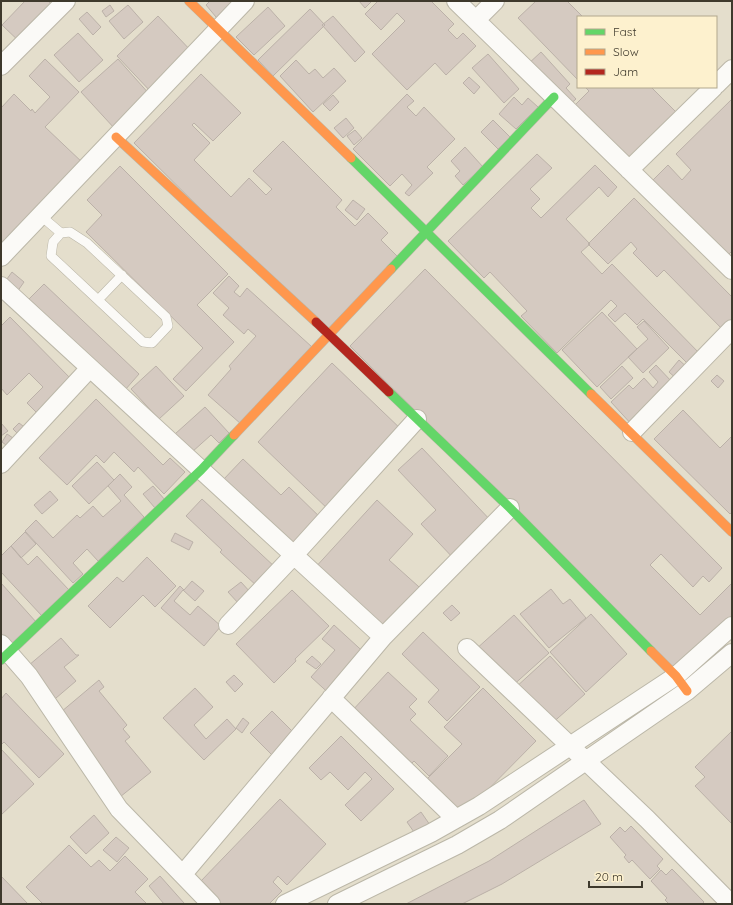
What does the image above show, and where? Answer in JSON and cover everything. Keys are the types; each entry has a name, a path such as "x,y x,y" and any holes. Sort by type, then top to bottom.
{"street":[{"path":"1,66 66,1"},
{"path":"189,1 632,432 729,522"},
{"path":"1,258 245,1"},
{"path":"456,1 732,270"},
{"path":"476,20 495,1"},
{"path":"717,84 732,69"},
{"path":"629,170 713,88"},
{"path":"211,904 120,809 29,676 3,652 201,470 554,97"},
{"path":"116,137 329,334 510,508 676,676 687,691"},
{"path":"2,291 90,368 383,637"},
{"path":"632,432 732,329"},
{"path":"4,455 90,368"},
{"path":"228,625 294,555 417,419"},
{"path":"182,874 383,637 510,508"},
{"path":"285,904 456,819 493,798 570,745 676,676 732,626"},
{"path":"467,648 647,819 731,904"},
{"path":"336,904 457,845 500,820 687,691 732,653"},
{"path":"331,698 456,819"}],"lane":[{"path":"41,216 61,233"},
{"path":"70,232 87,243 166,317 168,326 162,334 152,343 143,342 51,256 53,242 61,233 70,232"},
{"path":"98,300 122,275"}],"building":[{"path":"25,1 48,1 58,10 24,46 2,25"},
{"path":"210,1 239,1 221,23 206,5"},
{"path":"359,1 372,1 365,8"},
{"path":"378,1 431,1 454,24 448,30 457,39 463,33 476,46 446,75 435,63 407,90 372,54 405,21 397,13 381,30 365,14"},
{"path":"536,1 567,1 582,16 577,16 577,79 518,18"},
{"path":"110,5 114,11 106,17 102,11"},
{"path":"128,5 143,22 124,39 109,21"},
{"path":"268,7 285,26 254,55 236,37"},
{"path":"310,9 325,25 273,76 258,60"},
{"path":"87,12 101,27 93,35 79,19"},
{"path":"158,16 194,54 152,93 117,56"},
{"path":"333,16 365,52 355,62 322,25"},
{"path":"78,33 103,60 79,82 54,55"},
{"path":"541,52 570,84 566,88 576,99 566,108 527,65"},
{"path":"488,54 519,89 504,103 472,68"},
{"path":"45,59 79,92 45,127 84,164 1,249 1,108 14,94 31,111 32,109 35,113 50,97 29,76"},
{"path":"118,59 151,96 115,129 81,92"},
{"path":"296,60 309,74 315,69 323,78 334,68 346,81 313,112 280,76"},
{"path":"201,74 241,113 213,141 194,123 192,125 210,143 194,160 231,197 249,178 266,195 272,189 253,171 283,141 342,200 336,207 355,226 368,213 388,233 381,240 398,257 325,332 134,143"},
{"path":"469,77 480,87 474,94 463,83"},
{"path":"586,88 652,88 678,114 625,167 570,110 589,91"},
{"path":"407,94 414,101 407,107 416,116 424,107 455,139 427,167 433,173 409,196 405,193 412,185 402,174 390,186 353,149"},
{"path":"333,95 339,102 330,111 323,104"},
{"path":"514,97 522,105 528,98 538,107 516,129 499,114"},
{"path":"732,99 732,251 723,260 649,184 668,165 682,180 691,170 676,154"},
{"path":"346,118 354,128 343,138 334,128"},
{"path":"493,120 510,137 498,149 481,132"},
{"path":"355,130 362,138 354,145 347,136"},
{"path":"465,147 483,167 463,185 455,176 460,171 451,161"},
{"path":"537,154 552,168 530,189 540,199 531,208 541,218 595,165 617,187 608,197 599,187 566,219 590,244 581,252 602,274 612,264 703,357 692,368 643,319 637,325 625,313 615,322 608,315 617,306 611,300 557,353 521,316 527,311 490,272 484,278 448,241"},
{"path":"120,166 228,274 197,305 234,342 186,391 173,379 203,348 86,232 102,215 87,200"},
{"path":"634,198 732,297 732,327 726,333 664,270 657,277 633,253 637,249 631,242 608,264 588,244"},
{"path":"353,200 365,209 357,220 345,210"},
{"path":"425,269 722,568 709,582 703,576 693,587 661,554 650,565 700,615 732,583 732,618 678,672 350,346"},
{"path":"12,272 24,282 17,292 4,283"},
{"path":"229,276 239,286 234,292 240,297 247,288 312,347 241,424 208,395 231,369 229,366 256,336 248,329 244,334 223,315 229,308 213,293"},
{"path":"44,284 139,374 125,390 29,299"},
{"path":"602,312 637,349 597,387 562,350"},
{"path":"10,317 74,382 40,416 27,403 43,387 29,373 7,395 1,388 1,326"},
{"path":"644,321 669,348 643,373 628,357 648,339 637,327"},
{"path":"679,360 689,369 679,381 669,372"},
{"path":"332,363 405,433 331,512 258,442"},
{"path":"656,365 672,382 633,426 611,402 629,385 633,389 644,378 653,388 658,382 649,372"},
{"path":"156,366 184,396 159,419 131,389"},
{"path":"622,366 633,378 611,399 600,387"},
{"path":"717,375 724,381 718,388 711,381"},
{"path":"96,399 163,465 170,458 185,472 164,494 138,467 134,472 114,452 104,463 96,455 67,485 39,458"},
{"path":"205,407 229,433 219,443 211,435 192,452 175,434"},
{"path":"683,410 720,448 732,436 732,512 730,514 654,439"},
{"path":"1,423 8,431 1,436"},
{"path":"19,423 27,429 21,437 13,429"},
{"path":"7,434 16,440 10,448 2,442"},
{"path":"422,448 494,524 456,561 421,524 436,510 398,470"},
{"path":"243,459 281,495 289,487 326,523 299,552 222,481"},
{"path":"97,462 114,480 89,504 72,486"},
{"path":"120,474 132,487 124,495 144,517 98,561 87,549 73,563 83,574 73,583 25,531 36,520 53,538 77,515 80,518 93,506 103,517 121,501 108,486"},
{"path":"153,486 165,500 155,508 143,494"},
{"path":"50,491 58,500 42,514 34,505"},
{"path":"202,499 276,568 258,587 220,552 222,550 186,516"},
{"path":"377,500 413,534 389,560 428,595 388,639 313,570"},
{"path":"25,532 36,544 21,558 11,546"},
{"path":"175,533 193,542 189,550 171,541"},
{"path":"11,546 28,565 37,556 69,590 42,616 1,572 1,556"},
{"path":"147,557 176,586 155,607 143,595 110,628 88,606 117,577 123,582"},
{"path":"192,581 204,591 195,601 183,590 174,601 190,615 198,606 221,626 204,646 161,608 180,586 184,590"},
{"path":"241,582 251,593 239,604 228,592"},
{"path":"1,583 37,623 10,648 1,639"},
{"path":"551,589 563,604 570,599 586,618 549,648 520,614"},
{"path":"292,590 329,626 295,659 296,661 274,683 236,644"},
{"path":"452,605 460,613 451,621 443,613"},
{"path":"591,614 627,654 586,692 550,652"},
{"path":"514,615 549,653 510,688 475,650"},
{"path":"334,625 370,658 334,698 311,677 335,650 322,639"},
{"path":"423,632 480,687 447,721 428,702 439,690 402,654"},
{"path":"61,638 76,655 79,655 64,667 76,681 49,704 22,671"},
{"path":"312,656 321,664 316,669 306,662"},
{"path":"550,656 585,694 549,726 515,688"},
{"path":"388,672 417,699 409,707 416,714 410,720 448,756 429,776 414,761 409,766 351,712"},
{"path":"234,675 243,684 235,692 226,682"},
{"path":"99,680 104,687 99,691 127,725 123,729 130,737 125,741 151,772 120,797 55,717"},
{"path":"195,688 213,707 194,725 206,739 227,719 236,729 204,760 163,718"},
{"path":"483,688 536,741 462,816 426,780 462,744 444,727"},
{"path":"6,693 64,754 39,778 4,742 1,745 1,699"},
{"path":"272,711 298,737 277,760 250,733"},
{"path":"243,718 249,723 242,733 236,728"},
{"path":"732,731 732,824 695,786 705,777 695,767"},
{"path":"341,736 394,789 361,821 345,805 372,779 365,772 348,790 330,772 321,780 309,768"},
{"path":"1,749 34,784 1,815"},
{"path":"280,799 326,844 287,885 278,876 273,882 282,891 269,904 219,904 200,882"},
{"path":"584,800 601,824 502,884 462,904 406,904 489,861"},
{"path":"421,812 430,825 416,835 407,822"},
{"path":"94,815 109,833 86,854 70,837"},
{"path":"631,826 663,859 657,866 660,869 650,879 632,860 629,863 624,857 626,855 610,837 620,827 625,832"},
{"path":"116,837 129,848 117,862 103,850"},
{"path":"69,845 91,867 99,860 110,871 125,856 148,879 135,892 147,904 43,904 26,887"},
{"path":"672,869 704,902 702,904 669,904 665,900 667,898 651,881 661,870 666,875"},
{"path":"1,876 28,904 1,904"},
{"path":"160,876 184,903 183,904 164,904 149,886"}],"traffic: fast":[{"path":"391,269 554,97"},
{"path":"351,158 591,394"},
{"path":"389,392 510,508 651,651"},
{"path":"1,660 201,470 234,435"}],"traffic: slow":[{"path":"189,1 351,158"},
{"path":"116,137 316,322"},
{"path":"234,435 391,269"},
{"path":"591,394 732,532"},
{"path":"651,651 676,676 687,691"}],"traffic: jam":[{"path":"316,322 389,392"}]}
